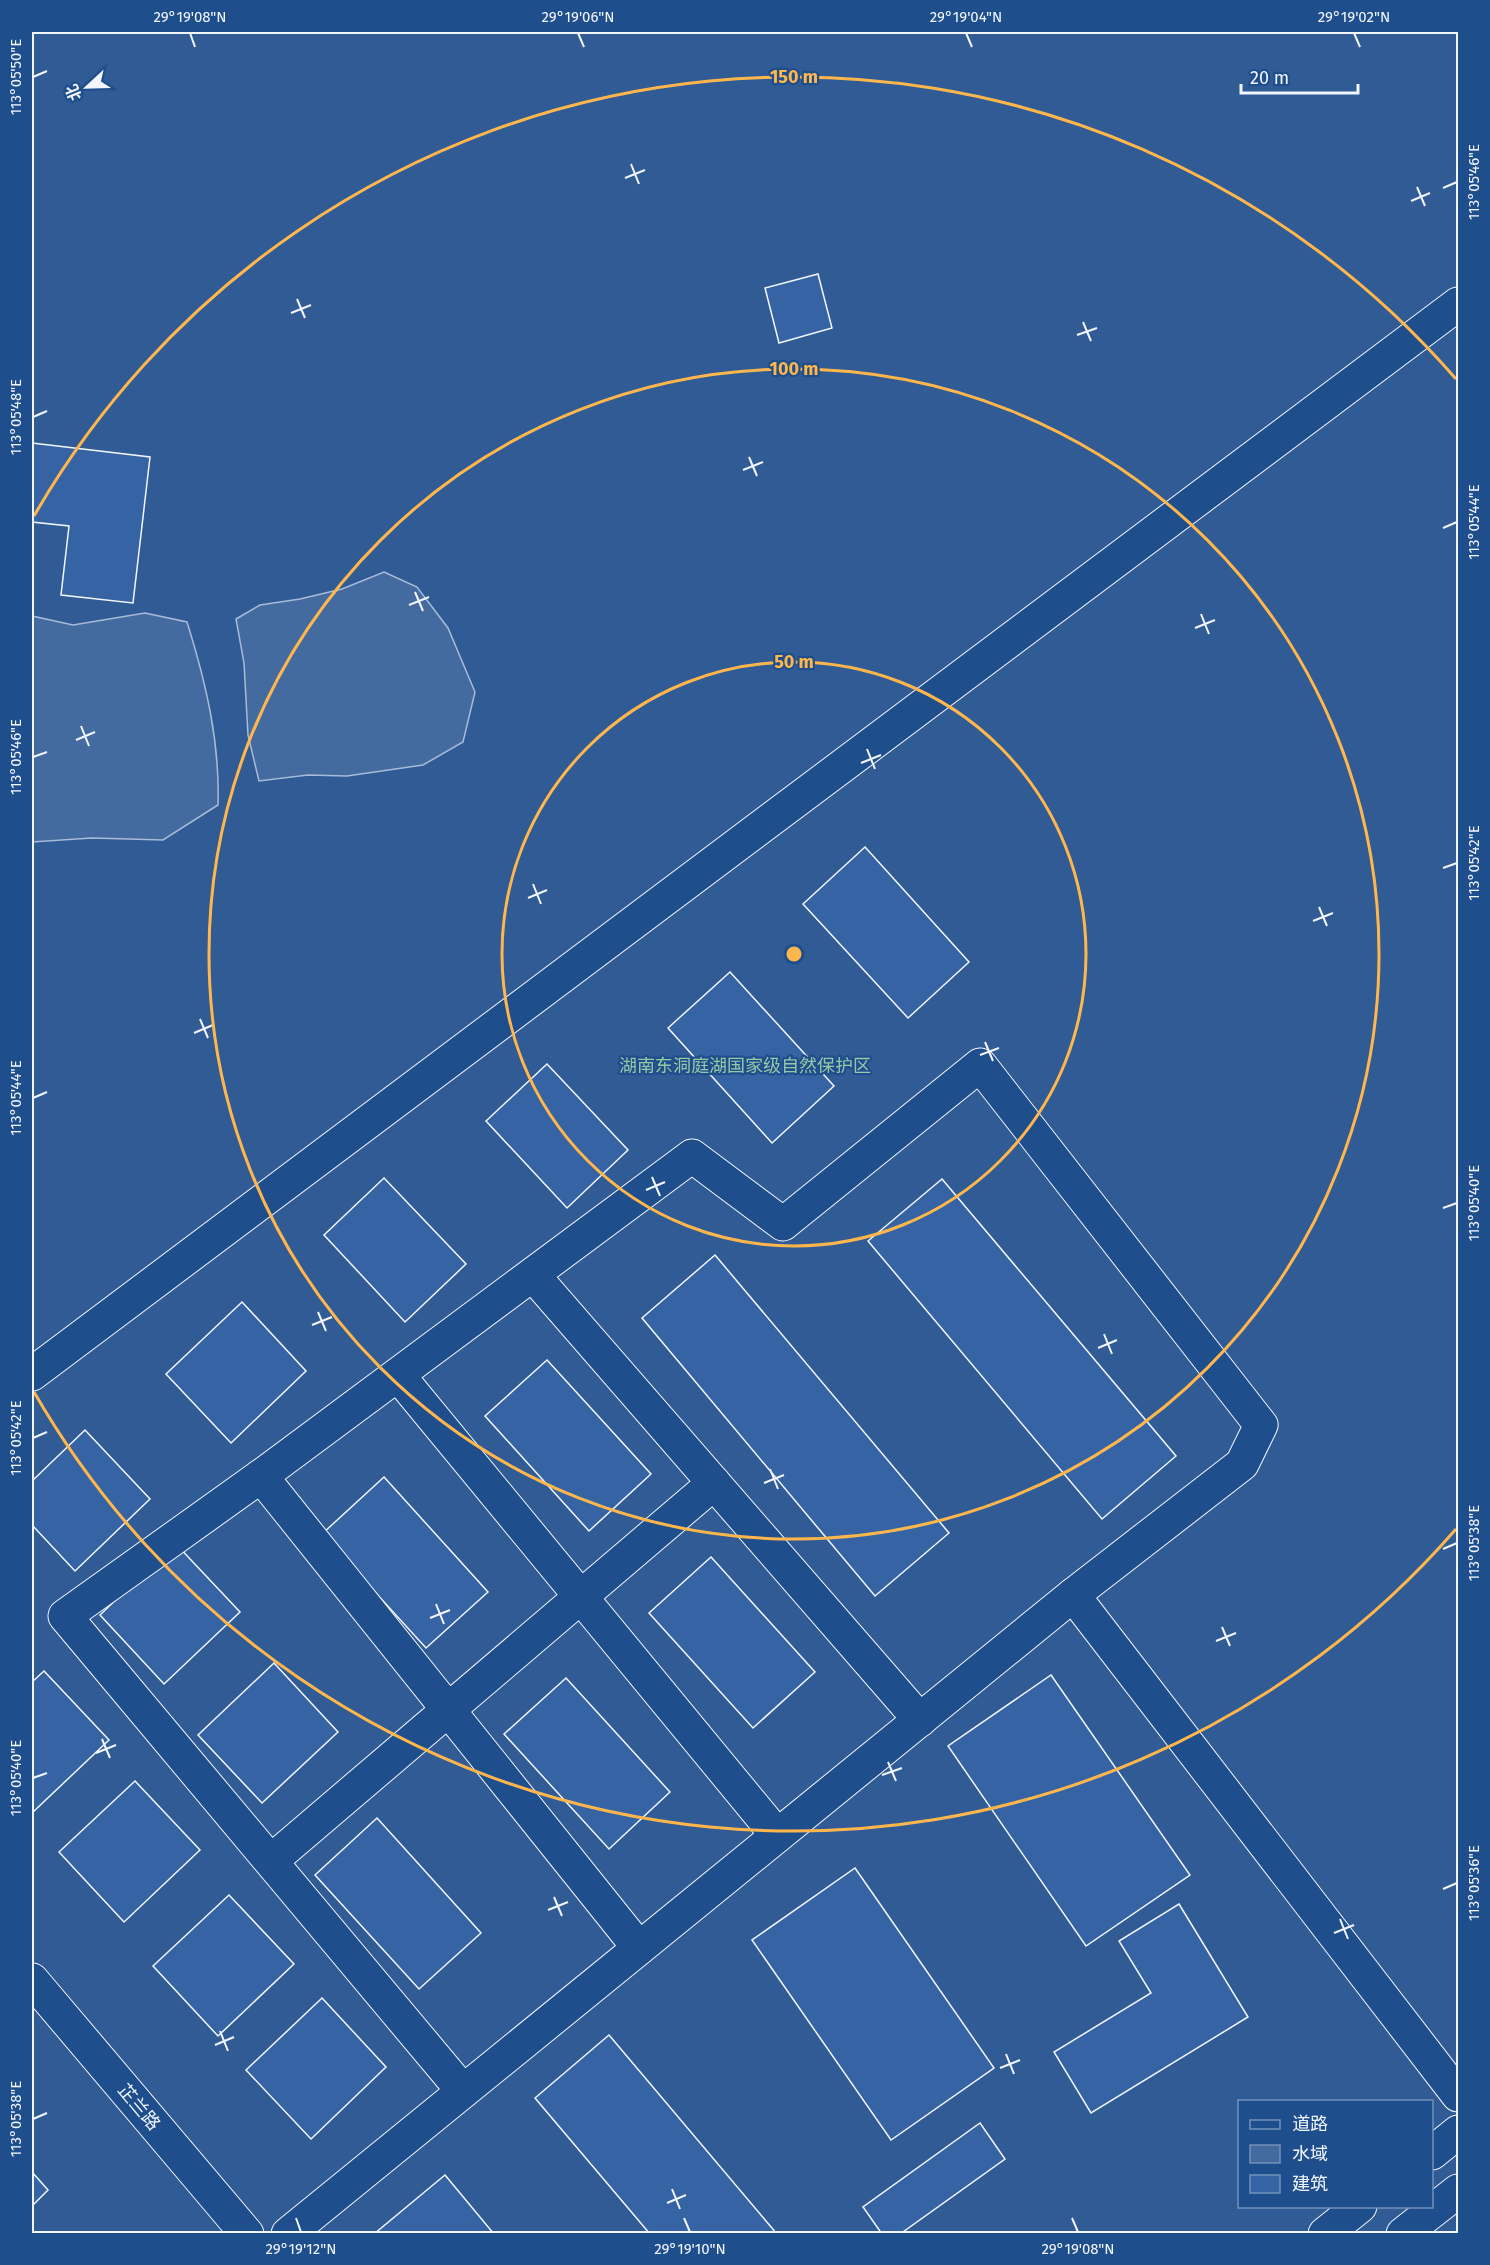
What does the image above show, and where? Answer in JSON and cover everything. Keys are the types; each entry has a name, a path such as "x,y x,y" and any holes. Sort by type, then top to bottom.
{"main road":[{"path":"32,1374 1458,304"},
{"path":"288,2234 1073,1595 1242,1464 1261,1425 980,1065 783,1224 692,1156 261,1476 64,1616 463,2091"},
{"path":"532,1275 920,1720"},
{"path":"398,1375 777,1836"},
{"path":"261,1476 639,1948"},
{"path":"270,1861 714,1483"},
{"path":"1073,1595 1458,2095"},
{"name":"芷兰路","path":"32,1980 247,2234"},
{"path":"1433,2151 1458,2132"},
{"path":"1403,2234 1458,2191"},
{"path":"1325,2234 1358,2208"}],"shaded area":[{"name":"湖南东洞庭湖国家级自然保护区","path":"32,32 1458,32 1458,2233 32,2233"}],"water":[{"path":"384,572 417,587 448,628 475,692 463,742 423,765 347,776 308,775 259,781 248,735 244,663 236,619 260,605 342,589"},
{"path":"145,613 187,622 200,667 214,735 218,805 163,840 92,838 32,842 32,616 73,625"}],"building":[{"path":"818,274 832,328 779,343 765,288"},
{"path":"32,443 150,457 133,603 61,595 69,526 32,522"},
{"path":"865,847 969,962 908,1018 803,904"},
{"path":"730,972 834,1086 772,1143 668,1028"},
{"path":"547,1064 628,1150 567,1208 486,1121"},
{"path":"384,1178 466,1264 405,1322 324,1235"},
{"path":"942,1179 1176,1456 1102,1519 868,1241"},
{"path":"715,1255 949,1533 875,1596 642,1318"},
{"path":"242,1302 306,1371 231,1443 166,1374"},
{"path":"547,1360 651,1474 589,1531 485,1416"},
{"path":"85,1430 150,1499 75,1571 32,1525 32,1481"},
{"path":"384,1477 488,1592 426,1648 322,1534"},
{"path":"175,1543 240,1612 164,1684 100,1615"},
{"path":"711,1557 815,1672 753,1728 649,1613"},
{"path":"274,1663 338,1732 262,1803 198,1735"},
{"path":"44,1671 109,1740 33,1812 32,1682"},
{"path":"1051,1675 1190,1875 1086,1946 948,1746"},
{"path":"566,1678 670,1792 609,1849 504,1734"},
{"path":"135,1781 200,1850 124,1922 59,1852"},
{"path":"377,1818 481,1933 419,1989 315,1875"},
{"path":"855,1868 994,2068 891,2140 752,1940"},
{"path":"229,1895 294,1964 218,2036 153,1966"},
{"path":"1179,1904 1248,2017 1091,2113 1054,2052 1151,1993 1119,1941"},
{"path":"322,1998 386,2067 311,2139 246,2070"},
{"path":"609,2035 777,2234 650,2234 535,2098"},
{"path":"980,2123 1005,2159 900,2234 882,2234 863,2207"},
{"path":"32,2172 48,2190 32,2206"},
{"path":"445,2175 494,2234 374,2234"}]}
